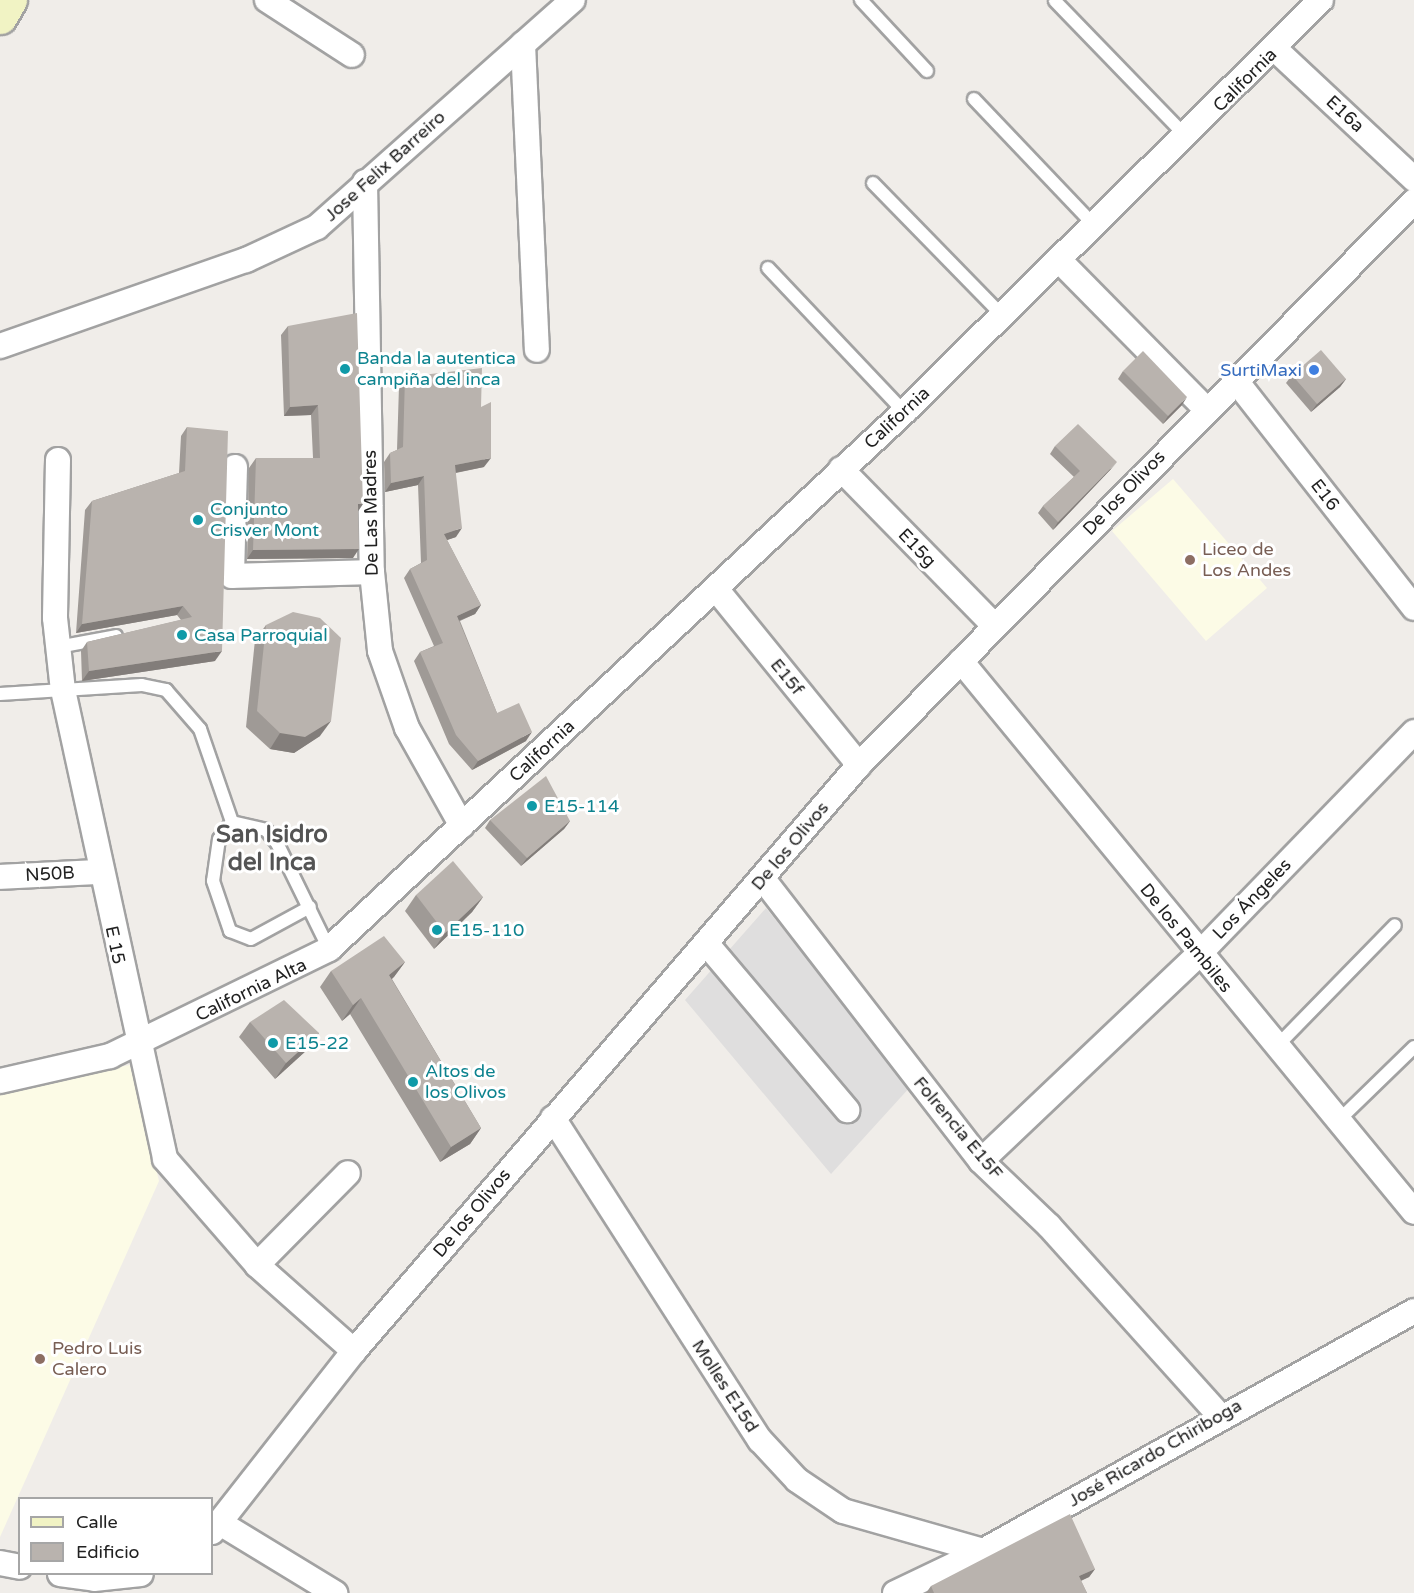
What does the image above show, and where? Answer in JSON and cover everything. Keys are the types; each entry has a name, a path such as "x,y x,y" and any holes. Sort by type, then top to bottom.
{"street":[{"path":"0,17 10,0"},
{"path":"267,0 352,55"},
{"name":"Jose Felix Barreiro","path":"0,346 280,246 317,227 364,182 573,0"},
{"name":"California","path":"462,826 904,412 1276,50 1321,0"},
{"path":"523,44 537,351"},
{"name":"E16a","path":"1276,50 1414,178"},
{"name":"De Las Madres","path":"364,182 372,572 380,651 407,728 462,826"},
{"name":"De los Olivos","path":"216,1527 354,1351 859,765 1206,408 1237,382 1414,201"},
{"path":"1059,260 1206,408"},
{"name":"E16","path":"1237,382 1414,608"},
{"name":"E 15","path":"58,460 58,647 63,690 137,1045 171,1171 257,1265 354,1351"},
{"path":"235,467 232,576 372,572"},
{"name":"E15g","path":"841,469 994,626"},
{"name":"E15f","path":"716,589 859,765"},
{"name":"De los Pambiles","path":"961,661 1199,954 1414,1212"},
{"name":"Los Ángeles","path":"981,1161 1199,954 1414,732"},
{"name":"California Alta","path":"0,1080 64,1070 137,1045 330,949 462,826"},
{"name":"N50B","path":"0,877 100,872"},
{"name":"Folrencia E15F","path":"763,879 981,1161 1057,1234 1219,1415"},
{"path":"706,943 847,1110"},
{"name":"Molles E15d","path":"553,1118 760,1440 797,1480 843,1511 983,1551"},
{"path":"257,1265 348,1173"},
{"name":"José Ricardo Chiriboga","path":"895,1593 983,1551 1219,1415 1414,1311"},
{"path":"216,1527 335,1593"},
{"path":"0,1563 18,1567"},
{"path":"63,1575 92,1586 137,1575"}],"lane":[{"path":"861,0 927,71"},
{"path":"1054,1 1187,136"},
{"path":"974,99 1095,226"},
{"path":"873,183 1003,316"},
{"path":"768,267 904,412"},
{"path":"58,647 135,632"},
{"path":"0,694 142,685 166,690 200,729 232,822"},
{"path":"232,822 266,830 310,907 330,949"},
{"path":"232,822 219,839 213,881 230,931 251,939 310,907"},
{"path":"1276,1047 1395,925"},
{"path":"1338,1121 1414,1047"}],"shaded area":[{"name":"Liceo de Los Andes","path":"1173,479 1267,588 1206,641 1112,531"},
{"path":"766,908 911,1086 831,1174 685,1000"},
{"name":"Pedro Luis Calero","path":"130,1065 159,1181 0,1537 0,1088"}],"building":[{"path":"357,313 363,504 358,504 359,549 253,550 256,458 320,458 318,405 290,407 288,326"},
{"path":"1321,350 1346,379 1317,404 1292,375"},
{"path":"1143,351 1187,397 1168,416 1123,371"},
{"path":"482,368 481,407 491,402 491,458 455,465 462,528 444,534 481,605 457,616 497,713 519,703 532,732 478,761 456,735 420,652 443,643 410,569 427,560 424,476 391,483 390,453 403,447 405,377"},
{"path":"1078,424 1117,462 1058,522 1043,506 1080,471 1055,446"},
{"path":"187,427 228,431 222,651 89,671 87,642 192,617 183,606 82,624 92,501 185,471"},
{"path":"293,612 320,618 341,638 331,721 305,737 280,733 257,711 266,625"},
{"name":"E15-114","path":"546,776 570,821 527,858 490,820"},
{"path":"453,861 483,897 445,933 416,895"},
{"path":"384,936 405,962 389,975 481,1128 451,1147 361,998 353,1005 331,971"},
{"path":"284,1000 319,1033 286,1063 250,1022"},
{"path":"1070,1514 1095,1569 1079,1576 1087,1593 934,1593 931,1586"}],"place":[{"name":"Banda la autentica campiña del inca","path":"345,369"},
{"name":"SurtiMaxi","path":"1314,370"},
{"name":"Conjunto Crisver Mont","path":"198,520"},
{"name":"Liceo de Los Andes","path":"1190,560"},
{"name":"Casa Parroquial","path":"182,635"},
{"name":"E15-114","path":"532,806"},
{"name":"E15-110","path":"437,930"},
{"name":"E15-22","path":"273,1043"},
{"name":"Altos de los Olivos","path":"413,1082"},
{"name":"Pedro Luis Calero","path":"40,1359"}],"district":[{"name":"San Isidro del Inca","path":"272,849"}]}
